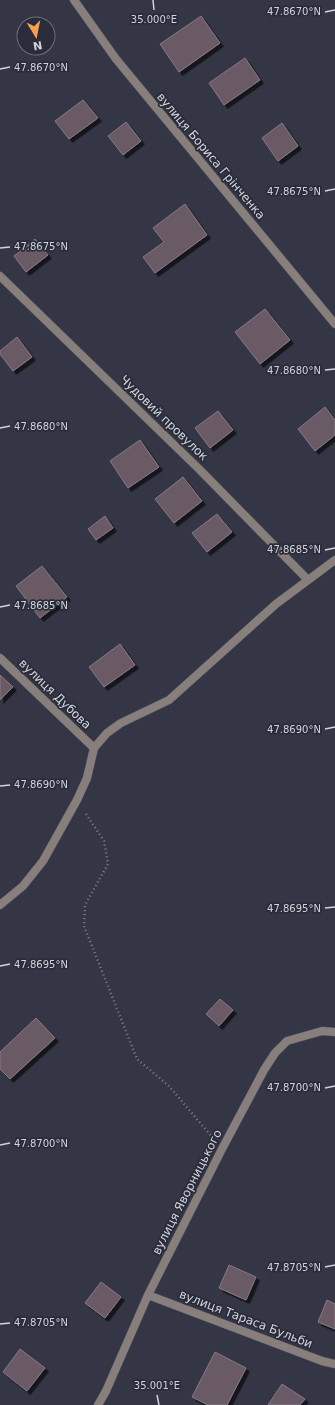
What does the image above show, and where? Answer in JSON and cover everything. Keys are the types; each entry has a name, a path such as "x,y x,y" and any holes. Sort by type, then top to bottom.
{"street":[{"name":"вулиця Бориса Грінченка","path":"74,0 116,59 335,324"},
{"name":"Чудовий провулок","path":"0,276 199,469 308,580"},
{"path":"0,905 23,886 43,861 77,800 86,778 94,748 107,733 121,723 169,700 276,604 335,560"},
{"name":"вулиця Дубова","path":"0,658 94,748"},
{"name":"вулиця Яворницького","path":"98,1405 106,1391 148,1295 264,1070 275,1053 287,1041 322,1031 335,1032"},
{"name":"вулиця Тараса Бульби","path":"148,1295 322,1361 335,1364"}],"path":[{"path":"77,800 104,840 108,864 85,905 84,926 137,1059 169,1086 222,1149"}],"building":[{"path":"201,16 220,43 179,72 160,44"},
{"path":"245,58 260,80 224,105 209,83"},
{"path":"83,100 98,118 69,139 55,121"},
{"path":"126,122 141,141 123,155 108,136"},
{"path":"282,123 298,146 278,161 262,138"},
{"path":"185,204 207,235 155,273 143,257 164,242 153,228"},
{"path":"35,239 48,255 26,272 14,256"},
{"path":"265,309 290,340 260,364 235,332"},
{"path":"17,337 32,357 13,371 0,354 0,351"},
{"path":"325,407 335,420 335,435 315,451 298,429"},
{"path":"218,411 233,430 210,448 195,428"},
{"path":"140,440 159,467 128,488 110,461"},
{"path":"183,477 202,501 174,523 155,499"},
{"path":"217,514 232,532 207,552 192,533"},
{"path":"105,516 113,528 96,540 88,529"},
{"path":"42,566 67,597 40,618 16,586"},
{"path":"120,644 135,665 104,687 89,667"},
{"path":"0,675 13,687 0,700"},
{"path":"220,999 233,1010 219,1026 206,1014"},
{"path":"36,1018 55,1038 10,1079 0,1069 0,1052"},
{"path":"229,1265 256,1277 246,1300 219,1288"},
{"path":"101,1282 121,1297 105,1318 85,1303"},
{"path":"327,1300 335,1304 335,1329 318,1322"},
{"path":"20,1349 45,1368 27,1391 3,1372"},
{"path":"215,1352 246,1368 227,1405 208,1405 192,1397"},
{"path":"282,1384 305,1399 300,1405 268,1405"}]}
